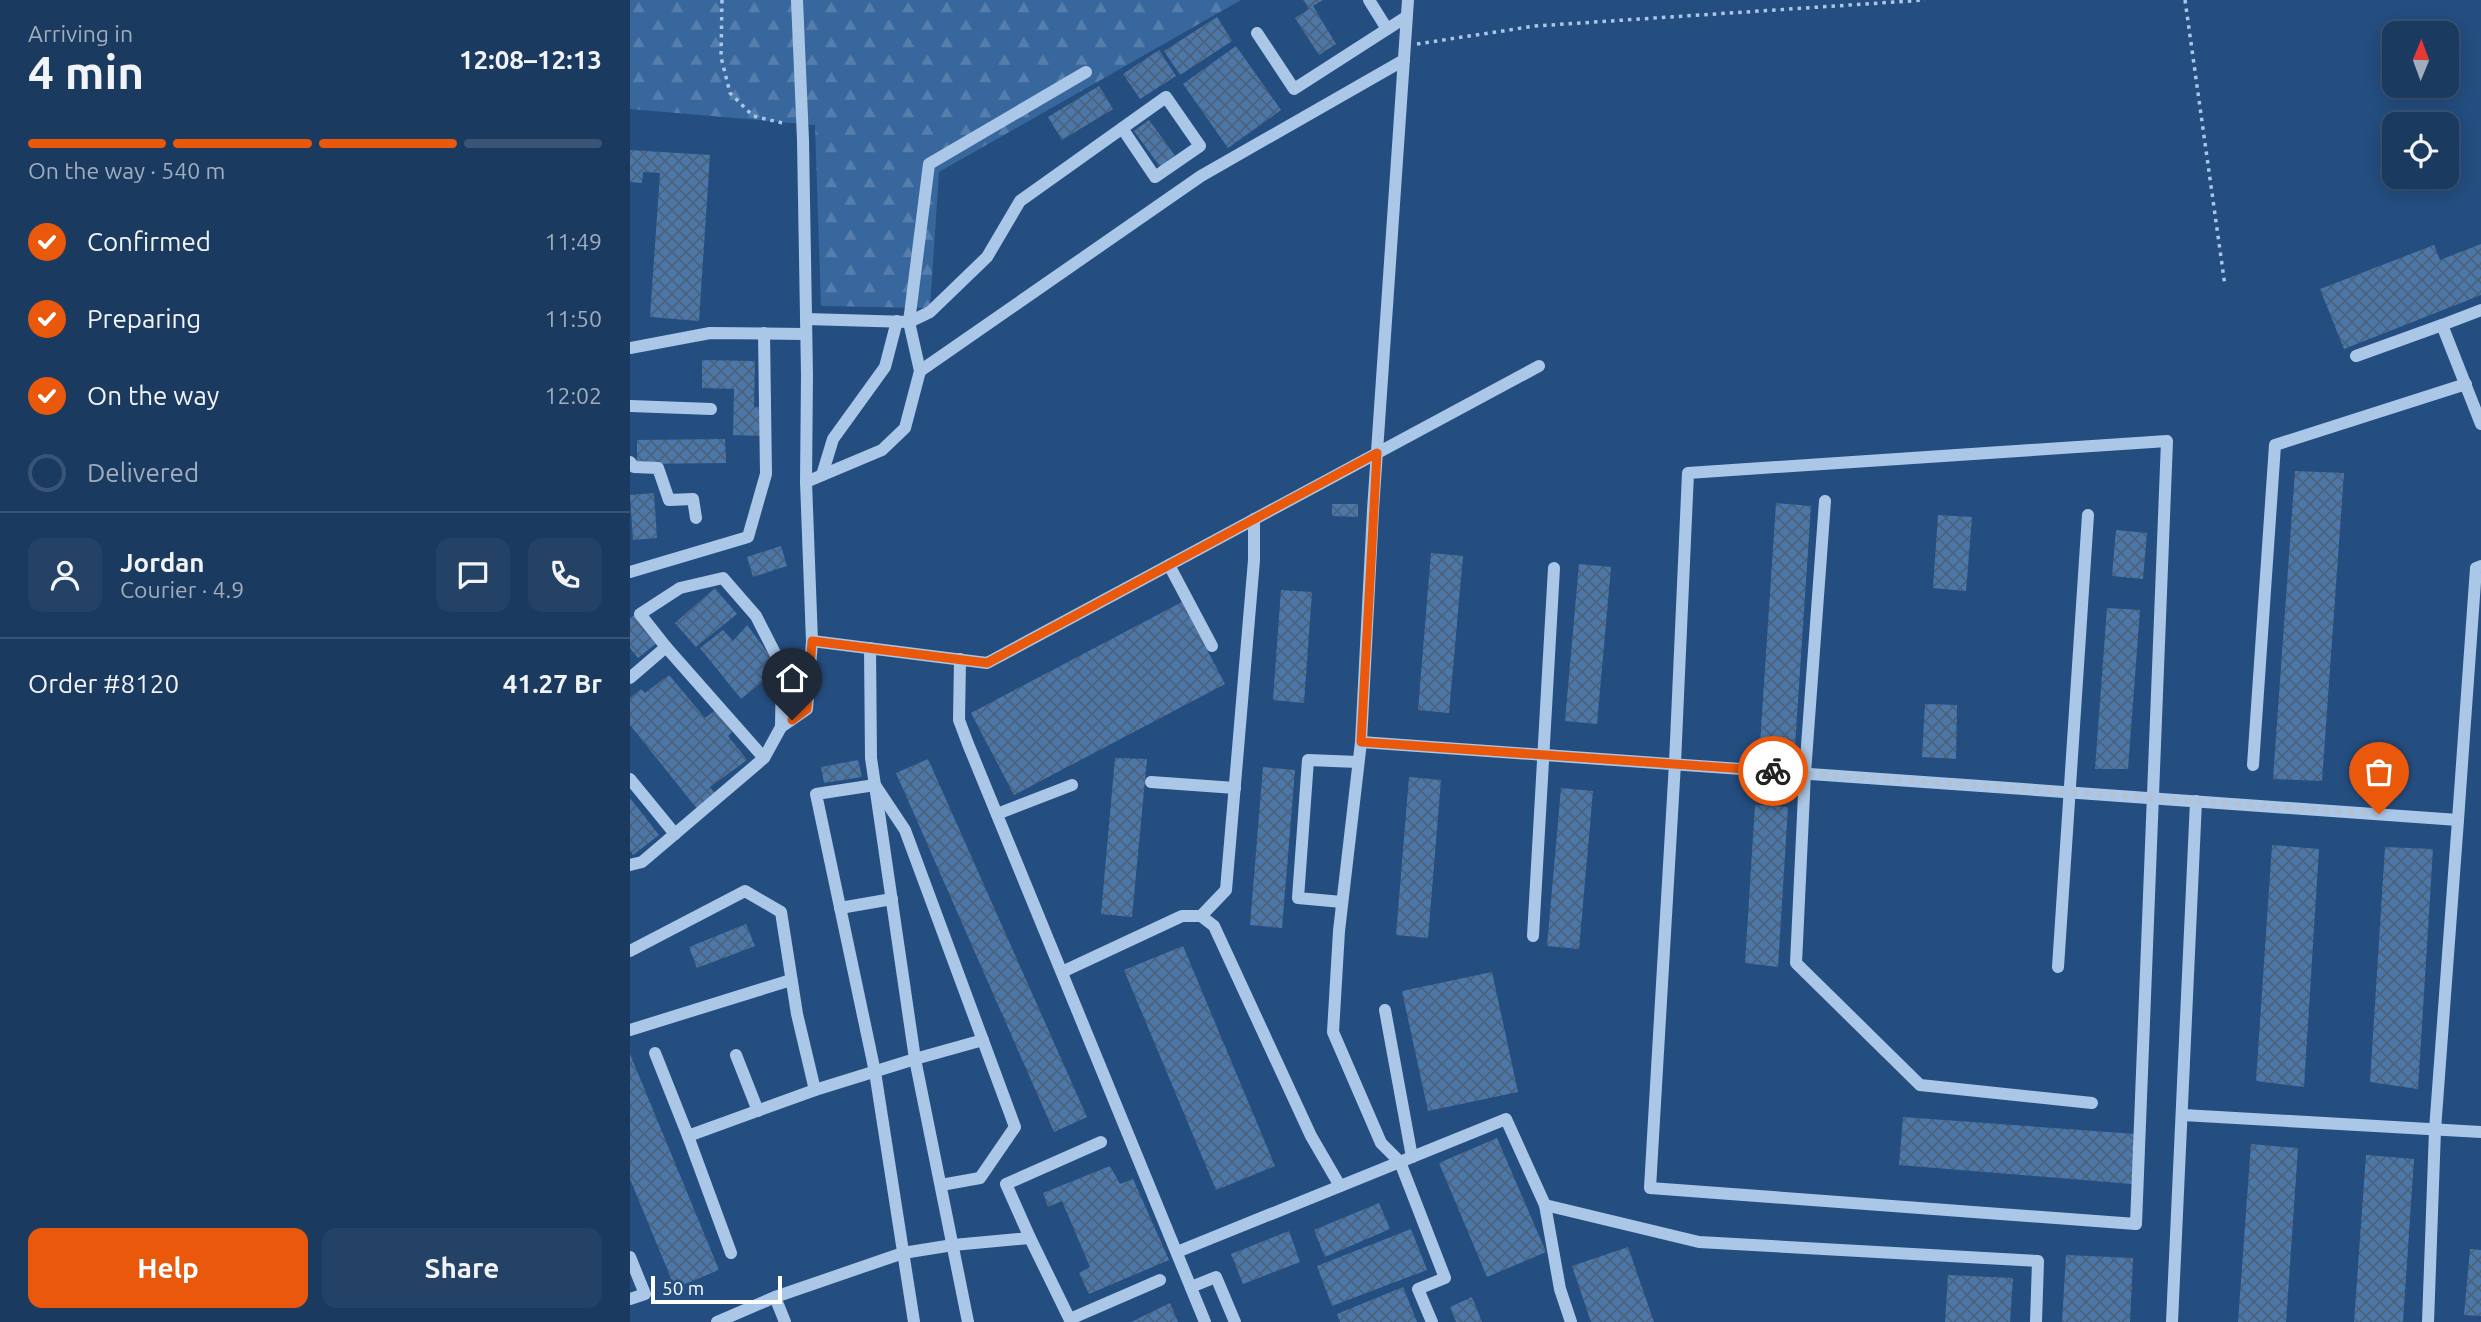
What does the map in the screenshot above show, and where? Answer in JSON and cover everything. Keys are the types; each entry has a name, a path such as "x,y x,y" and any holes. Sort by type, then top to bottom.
{"lane":[{"path":"630,865 642,862 764,758 781,727 807,709 812,641 806,482 806,319 797,0"},
{"path":"1369,0 1387,29"},
{"path":"1406,1159 1381,1143 1333,1032 1342,902 1361,742 1377,453 1408,0"},
{"path":"1257,33 1294,89 1406,17"},
{"path":"920,371 1201,176 1404,53"},
{"path":"822,475 833,439 885,367 903,321 929,164 1086,72"},
{"path":"806,319 903,321 930,312 987,257 1020,201 1122,128 1166,97 1200,146 1155,177 1122,128"},
{"path":"2356,356 2481,310"},
{"path":"806,482 883,450 905,428 920,371 903,321"},
{"path":"2442,325 2481,424"},
{"path":"630,348 710,333 806,334"},
{"path":"630,572 748,537 766,474 764,333"},
{"path":"812,641 987,663 1539,366"},
{"path":"2253,765 2275,445 2466,384"},
{"path":"630,406 711,409"},
{"path":"2167,441 2153,798 2136,1224 1650,1188 1675,763 1688,473 2167,441"},
{"path":"630,462 634,467 658,468 669,500 693,499 696,518"},
{"path":"1825,501 1805,774 1796,963 1920,1085 2092,1103"},
{"path":"2058,967 2088,515"},
{"path":"1201,916 1226,890 1254,561 1254,519"},
{"path":"1169,565 1212,646"},
{"path":"2428,1322 2435,1130 2476,568 2481,566"},
{"path":"1533,936 1554,568"},
{"path":"764,758 640,614 680,588 723,578 756,616 782,667 781,727"},
{"path":"630,678 666,647"},
{"path":"870,648 871,758 915,1059 968,1322"},
{"path":"960,659 959,720 1205,1322"},
{"path":"1361,742 2458,820"},
{"path":"1342,902 1298,898 1308,760 1358,762"},
{"path":"630,779 675,834"},
{"path":"1151,782 1235,788"},
{"path":"875,785 816,794 875,1072 914,1322"},
{"path":"875,785 905,830 1015,1127 980,1178"},
{"path":"996,814 1072,785"},
{"path":"2172,1322 2196,801"},
{"path":"630,950 745,891 780,912 796,1014 815,1090"},
{"path":"841,908 892,899"},
{"path":"1062,972 1182,916 1201,916 1214,926 1311,1136 1339,1186"},
{"path":"630,1030 791,980"},
{"path":"1385,1010 1406,1159 1445,1278 1418,1289 1432,1322"},
{"path":"688,1136 815,1090 983,1040"},
{"path":"655,1053 731,1253"},
{"path":"736,1055 758,1111"},
{"path":"2183,1115 2481,1132"},
{"path":"1177,1252 1506,1119 1545,1205 1560,1289 1571,1322"},
{"path":"941,1185 980,1178 1006,1184 1101,1142"},
{"path":"1006,1184 1071,1321 1160,1280"},
{"path":"1545,1205 1699,1242 2038,1261 2036,1322"},
{"path":"717,1322 775,1297 903,1253 1030,1238"},
{"path":"630,1257 645,1294 630,1299"},
{"path":"1191,1287 1216,1277 1235,1322"},
{"path":"775,1297 785,1322"}],"path":[{"path":"722,0 721,57 730,93 753,116 802,127"},
{"path":"1404,53 1535,26 1925,0"},
{"path":"2185,0 2225,286"}],"green space":[{"path":"630,0 1241,0 939,172 930,308 821,306 815,125 630,109"}],"building":[{"path":"1303,0 1323,0 1313,6 1336,44 1319,55 1295,18 1309,9"},
{"path":"1217,17 1232,41 1180,75 1164,51"},
{"path":"1236,46 1281,110 1228,148 1183,84"},
{"path":"1159,50 1176,76 1140,99 1123,74"},
{"path":"1099,86 1113,109 1062,140 1048,117"},
{"path":"1149,120 1176,157 1161,168 1134,131"},
{"path":"630,150 710,155 699,321 650,317 660,173 643,172 642,183 630,182"},
{"path":"2481,244 2481,295 2344,349 2320,289 2434,245 2440,260"},
{"path":"702,360 755,361 754,407 761,407 761,436 733,435 734,389 702,388"},
{"path":"725,439 726,463 637,464 637,440"},
{"path":"2295,471 2344,473 2322,781 2273,779"},
{"path":"654,493 657,538 633,540 630,495"},
{"path":"1776,503 1811,506 1795,746 1760,744"},
{"path":"1332,504 1358,504 1358,517 1332,516"},
{"path":"1938,515 1972,517 1966,591 1933,588"},
{"path":"2116,530 2147,533 2143,579 2112,576"},
{"path":"781,546 787,566 753,577 747,557"},
{"path":"1431,553 1463,556 1449,713 1418,710"},
{"path":"1579,564 1611,567 1597,724 1565,721"},
{"path":"715,588 737,614 696,647 675,623"},
{"path":"1281,590 1312,592 1304,703 1273,700"},
{"path":"1182,602 1225,684 1014,795 971,713"},
{"path":"2107,608 2140,610 2128,769 2095,769"},
{"path":"636,614 658,642 638,658 630,648 630,618"},
{"path":"747,625 779,668 741,699 700,648 723,630 733,641"},
{"path":"669,675 705,718 717,709 733,731 728,736 747,760 710,787 716,795 698,810 630,725 630,698 641,689 645,693"},
{"path":"1925,704 1957,705 1956,759 1922,757"},
{"path":"1115,758 1147,759 1132,917 1101,914"},
{"path":"928,759 1087,1117 1054,1132 896,773"},
{"path":"858,760 862,777 824,783 821,767"},
{"path":"1263,767 1295,770 1282,928 1250,925"},
{"path":"1409,777 1441,780 1428,938 1396,935"},
{"path":"1561,788 1593,791 1579,949 1547,946"},
{"path":"630,798 659,835 633,855 630,850"},
{"path":"1755,805 1788,807 1778,967 1745,963"},
{"path":"2272,845 2319,849 2304,1087 2256,1081"},
{"path":"2385,847 2433,849 2418,1089 2370,1082"},
{"path":"746,924 755,946 697,968 689,947"},
{"path":"1183,946 1275,1166 1216,1190 1124,970"},
{"path":"1492,972 1518,1092 1428,1111 1402,991"},
{"path":"630,1054 719,1270 675,1288 630,1179"},
{"path":"1903,1117 2136,1134 2132,1184 1899,1165"},
{"path":"1497,1138 1546,1252 1487,1277 1439,1163"},
{"path":"2251,1144 2298,1148 2286,1322 2238,1322"},
{"path":"2366,1155 2414,1159 2403,1322 2354,1322"},
{"path":"1110,1166 1120,1184 1133,1179 1169,1260 1089,1294 1079,1273 1090,1267 1062,1201 1048,1207 1043,1193"},
{"path":"1379,1203 1390,1229 1325,1257 1314,1230"},
{"path":"1411,1229 1427,1270 1332,1306 1317,1266"},
{"path":"1289,1231 1300,1262 1243,1284 1231,1254"},
{"path":"1628,1247 1654,1322 1591,1322 1572,1266"},
{"path":"2470,1249 2481,1250 2481,1316 2464,1315"},
{"path":"2066,1255 2133,1258 2130,1322 2062,1322"},
{"path":"1948,1275 2013,1278 2010,1322 1945,1322"},
{"path":"1403,1287 1417,1322 1340,1322 1337,1314"},
{"path":"1472,1297 1482,1322 1456,1322 1450,1307"},
{"path":"1170,1303 1178,1322 1131,1322"}],"way so far":[{"path":"1773,771 2379,814"}],"route":[{"path":"792,720 807,709 812,641 987,663 1377,453 1361,742 1773,771"}]}
